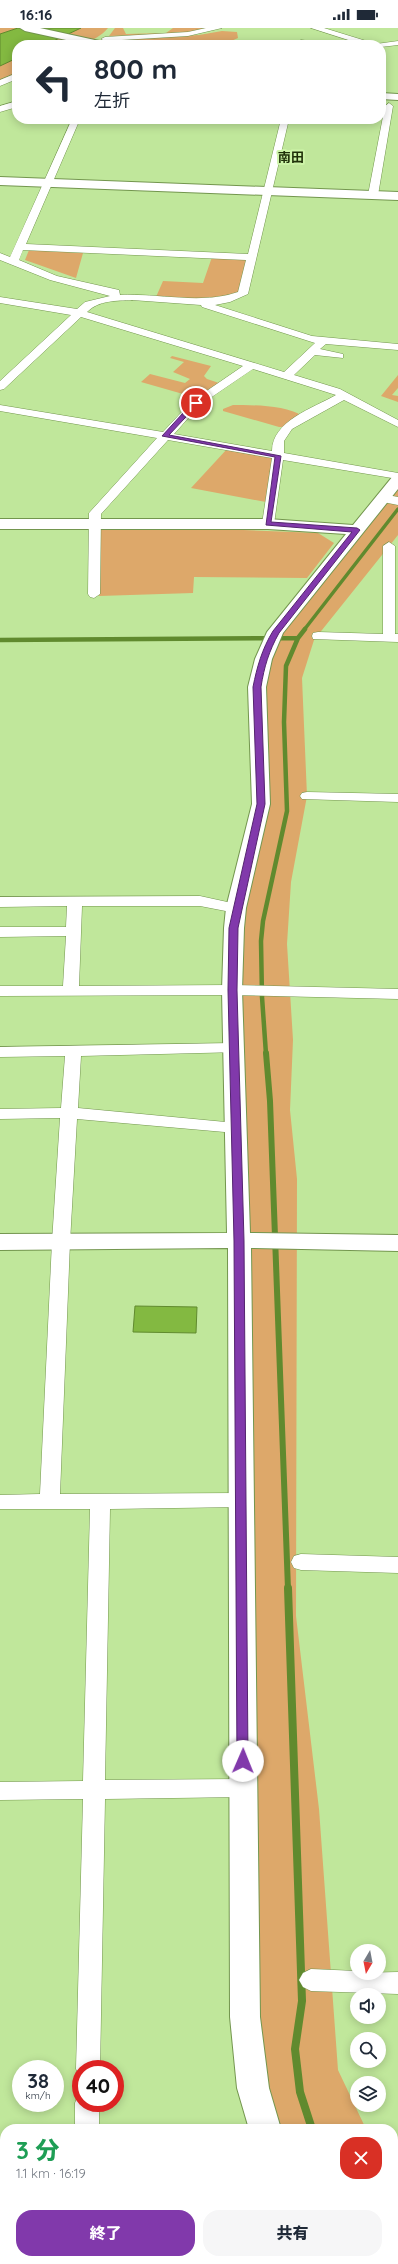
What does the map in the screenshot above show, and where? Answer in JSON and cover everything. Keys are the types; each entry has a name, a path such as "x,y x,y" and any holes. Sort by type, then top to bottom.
{"main road":[{"path":"25,28 84,40"},
{"path":"386,96 398,97"},
{"path":"0,181 398,196"},
{"path":"264,2124 253,2088 245,2017 242,1788 239,1241 234,1048 238,990 234,928 236,908 261,804 257,687 260,668 267,647 275,632 357,530 390,500 398,478"},
{"path":"0,524 268,524 357,530"},
{"path":"0,1242 299,1240 398,1243"}],"street":[{"path":"102,40 114,28"},
{"path":"129,40 188,34 218,28"},
{"path":"315,28 356,40"},
{"path":"386,44 398,43"},
{"path":"0,83 12,78"},
{"path":"0,109 12,105"},
{"path":"386,123 389,106"},
{"path":"13,262 74,124"},
{"path":"0,387 80,312 89,304 97,300 115,298 197,302 226,300 243,294 284,124"},
{"path":"373,195 386,124"},
{"path":"20,247 252,256"},
{"path":"0,256 54,278 115,292 115,298"},
{"path":"0,300 80,312 204,350 344,396 398,424"},
{"path":"197,302 322,342 398,347"},
{"path":"157,350 171,340"},
{"path":"286,376 322,342"},
{"path":"297,348 339,356"},
{"path":"189,360 204,350"},
{"path":"94,594 95,513 196,403 252,365"},
{"path":"268,524 278,456 278,441 281,434 288,427 344,396"},
{"path":"0,408 398,478"},
{"path":"318,636 394,638 388,546"},
{"path":"307,796 398,798"},
{"path":"0,902 200,901 236,908"},
{"path":"71,990 75,902"},
{"path":"0,932 74,931"},
{"path":"0,990 238,990 398,994"},
{"path":"0,1052 73,1052 234,1048"},
{"path":"50,1501 61,1242 73,1052"},
{"path":"0,1114 69,1113 236,1128"},
{"path":"0,1502 240,1500"},
{"path":"88,2060 100,1501"},
{"path":"301,1562 398,1565"},
{"path":"0,1791 242,1788"},
{"path":"311,1980 398,1983"},
{"path":"87,2112 87,2124"}],"shaded area":[{"path":"0,28 108,28 99,36 91,40 12,40 12,76 0,82"},
{"path":"18,28 81,28 56,40 12,40 12,60 0,66 0,34"},
{"path":"115,28 123,28 126,34 166,33 173,28 214,28 184,34 109,36"},
{"path":"222,31 237,32 238,38 233,40 108,40 199,35"},
{"path":"29,250 83,253 76,278 25,260"},
{"path":"212,257 252,258 243,294 220,301 156,297 163,281 203,283"},
{"path":"172,356 211,366 204,376 207,379 219,383 197,398 141,382 150,374 185,383 190,379 173,372 184,362 170,358"},
{"path":"398,375 398,388 392,395 398,396 398,402 381,396"},
{"path":"233,405 278,408 295,412 302,416 288,427 279,427 223,411 223,409"},
{"path":"227,449 278,456 266,502 191,488"},
{"path":"398,479 398,535 314,640 302,678 307,796 291,882 287,944 293,1040 290,1110 297,1179 296,1616 319,1809 338,2070 350,2095 350,2112 358,2112 364,2124 269,2124 244,1900 236,912 268,805 262,661 305,595"},
{"path":"101,528 217,529 318,533 334,543 307,578 194,577 193,593 99,596"},
{"path":"135,1306 197,1307 196,1333 133,1332"}],"waterway":[{"path":"304,630 398,509"},
{"path":"298,638 305,629"},
{"path":"0,640 298,638"},
{"path":"266,1054 262,997 261,941 263,921 287,811 284,722 286,666 298,638"},
{"path":"266,1053 270,1101 288,1589"},
{"path":"288,1588 302,2001 295,2049 300,2092 310,2124"}],"district":[{"name":"南田","path":"291,157"}],"route":[{"path":"196,403 165,436 278,456 268,524 357,530 275,632 267,647 260,668 257,687 262,788 261,804 236,908 234,928 232,990 239,1241 243,1761"}]}
